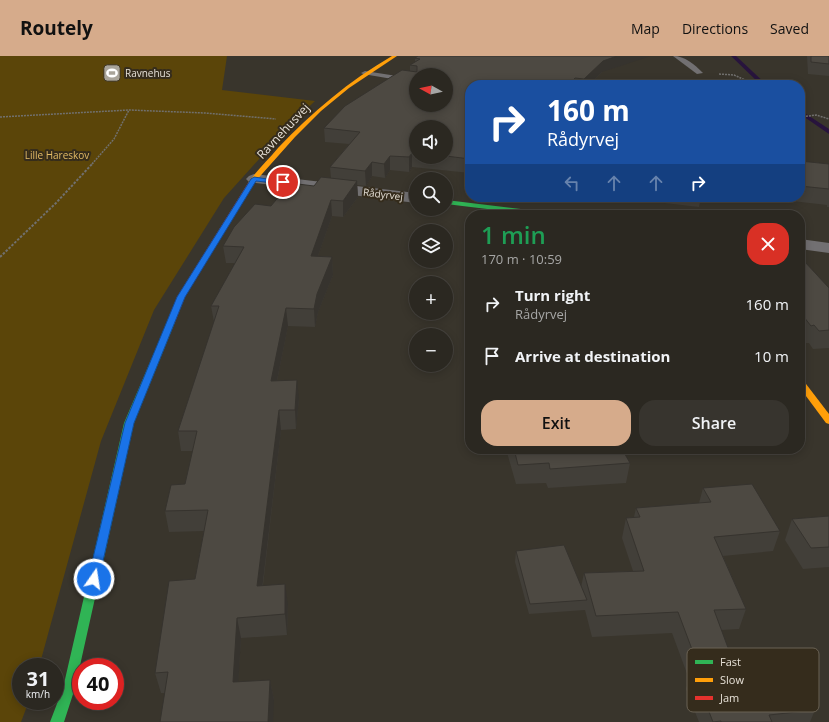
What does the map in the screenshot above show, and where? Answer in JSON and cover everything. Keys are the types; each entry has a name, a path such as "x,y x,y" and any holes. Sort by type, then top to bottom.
{"street":[{"name":"Ravnehusvej","path":"57,722 68,688 129,423 181,297 254,179 304,122 332,97 365,73 395,56"},
{"name":"Rådyrvej","path":"254,179 409,197"},
{"path":"453,203 513,210"},
{"path":"805,245 829,248"},
{"path":"805,389 829,422"}],"lane":[{"path":"676,56 686,61 699,73"},
{"path":"365,73 409,80"}],"path":[{"path":"699,73 734,75 745,80"},
{"path":"0,117 129,110 205,113 304,122"},
{"path":"0,257 56,203 114,139 129,110"},
{"path":"805,116 816,115 829,119"}],"green space":[{"name":"Lille Hareskov","path":"0,56 227,56 222,90 315,101 290,125 224,198 154,310 101,441 41,658 12,658 12,710 26,710 21,722 0,722"}],"building":[{"path":"418,56 617,56 603,61 584,79 465,80 465,158 453,157 453,120 409,120 409,157 390,156 384,164 372,162 365,171 330,167 360,132 324,128 345,106 402,70 409,71 409,112 453,112 453,68 417,68 417,66 410,65 420,59 415,58"},
{"path":"811,56 829,56 829,64 811,62"},
{"path":"805,162 829,164 829,189 805,187"},
{"path":"321,177 357,181 343,201 331,200 311,256 332,257 317,294 314,309 286,308 271,381 297,380 295,410 279,410 257,586 285,584 285,614 237,618 233,682 270,680 268,722 160,722 168,672 155,673 169,581 195,579 208,510 165,511 171,485 185,484 197,431 178,431 219,306 211,306 244,247 223,246 234,227 255,204 271,206 290,183 314,186"},
{"path":"805,262 829,288 829,330 819,331 814,325 811,326 805,318"},
{"path":"515,454 625,454 630,463 550,469 549,463 518,465"},
{"path":"752,484 780,531 714,537 746,609 714,610 728,648 692,648 678,612 596,616 584,573 644,571 626,518 640,517 636,508 711,502 703,488"},
{"path":"829,516 829,547 811,548 792,519"},
{"path":"564,545 587,600 530,604 516,551"},
{"path":"709,712 797,712 769,715 772,722 713,722"}],"waterway":[{"path":"733,56 759,80"},
{"path":"805,115 829,132"}],"traffic: fast":[{"path":"453,203 513,210"},
{"path":"57,722 69,688 129,423 171,322"}],"traffic: slow":[{"path":"251,183 261,170 319,110 347,87 395,56"},
{"path":"805,389 829,421"}],"traffic: jam":[{"path":"171,322 181,297 251,183"}],"place":[{"name":"Ravnehus","path":"112,73"}],"route":[{"path":"94,579 129,423 181,297 254,179 283,182"}]}
